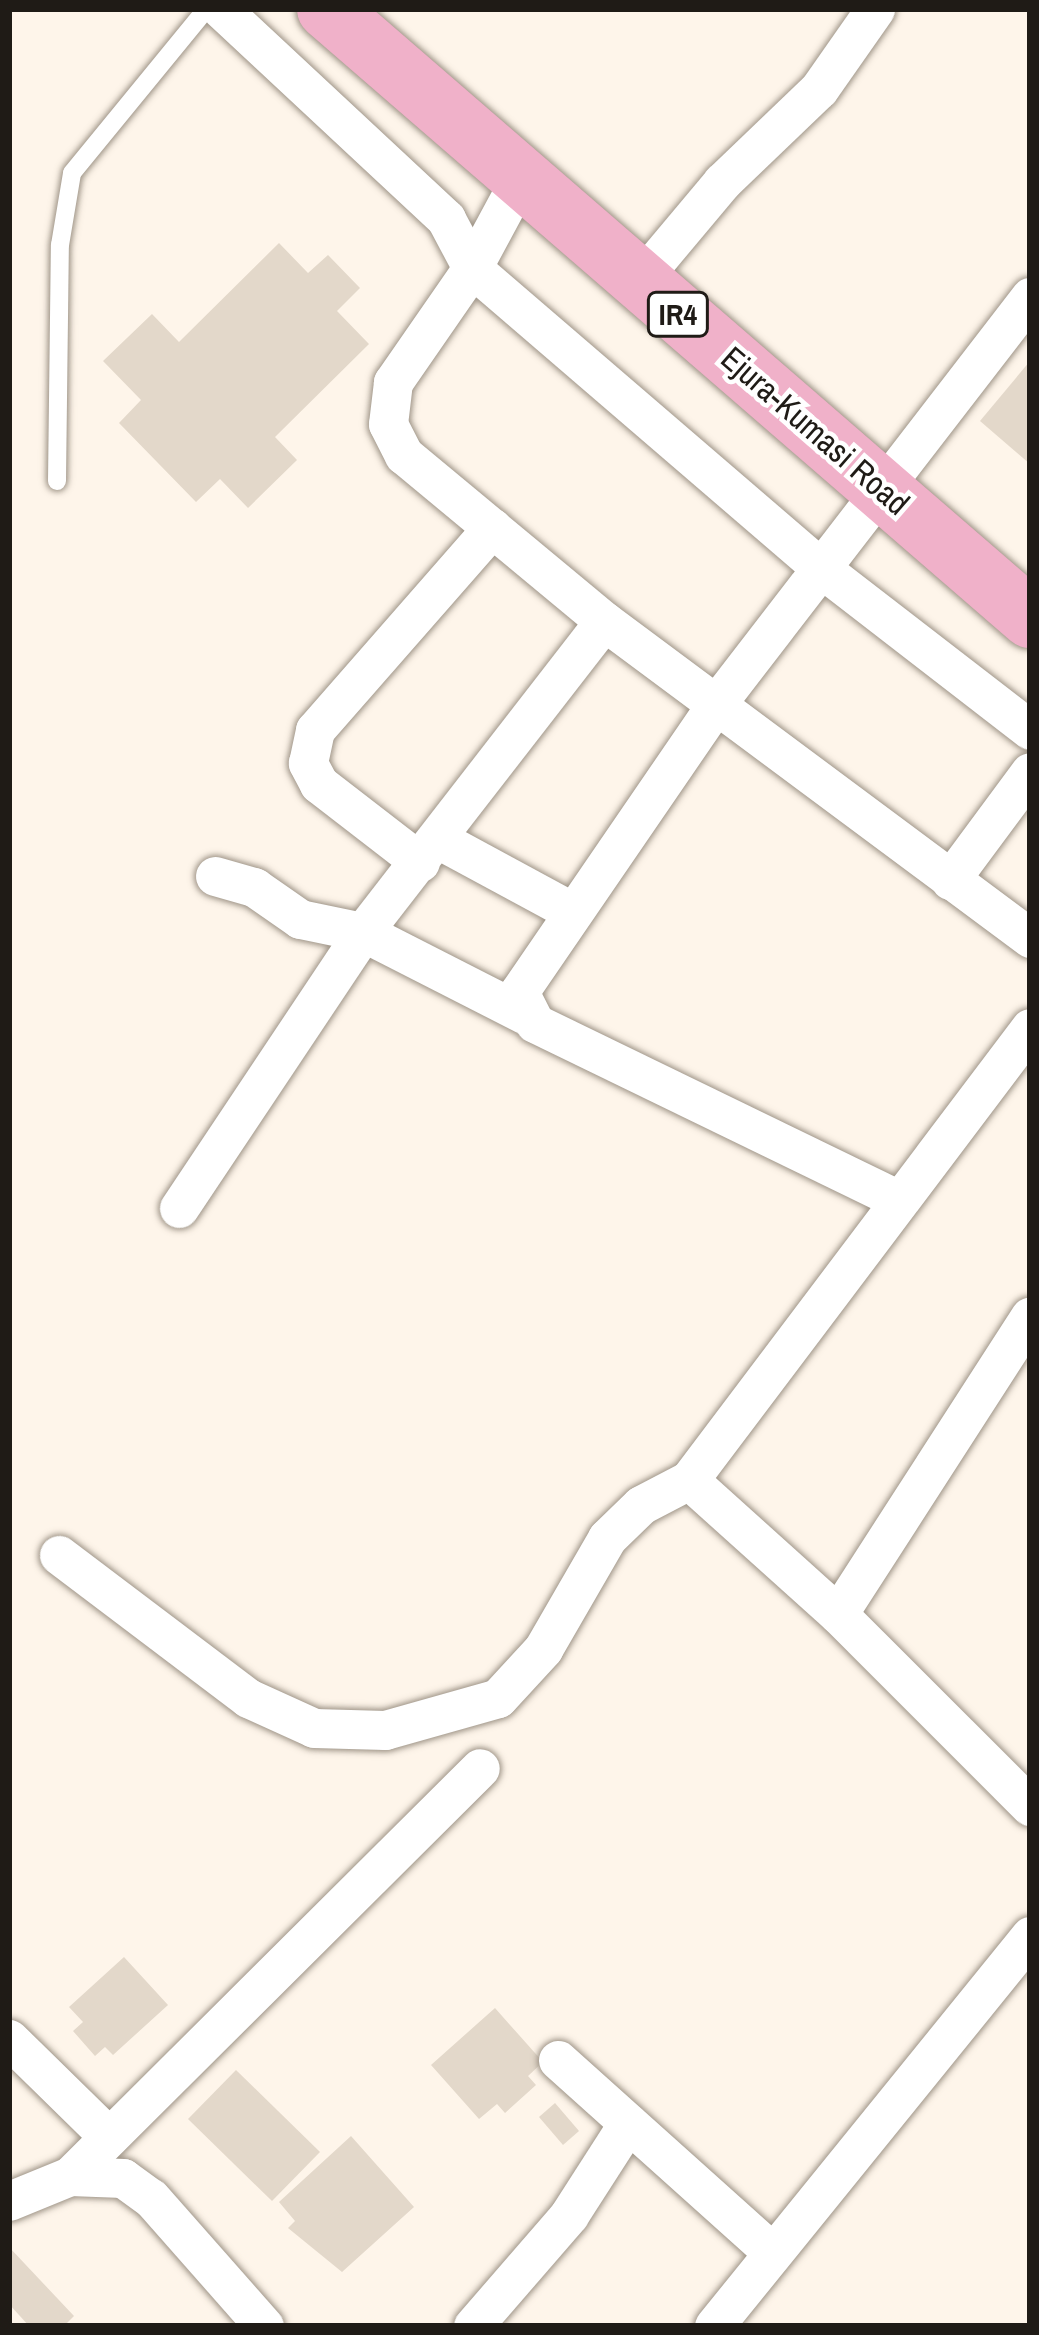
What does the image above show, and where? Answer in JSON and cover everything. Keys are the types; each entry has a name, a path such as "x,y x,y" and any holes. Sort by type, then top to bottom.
{"main road":[{"name":"Ejura-Kumasi Road","path":"327,9 1030,618"}],"street":[{"path":"221,9 446,219 472,268 822,568 1030,730"},
{"path":"639,281 722,182 819,89 875,9"},
{"path":"520,179 472,268 393,382 388,424 404,455 604,621 1030,938"},
{"path":"524,1014 519,992 717,703 1030,296"},
{"path":"492,528 315,730 308,763 319,784 429,851 573,913"},
{"path":"179,1208 363,932 604,621"},
{"path":"950,880 1030,772"},
{"path":"215,876 254,886 299,919 363,932 898,1200"},
{"path":"58,1555 248,1698 314,1728 386,1730 498,1698 543,1648 607,1538 640,1504 689,1480 1030,1028"},
{"path":"838,1614 1030,1316"},
{"path":"689,1480 838,1614 1030,1806"},
{"path":"9,2201 70,2176 480,1768"},
{"path":"714,2326 1030,1936"},
{"path":"9,2039 110,2137"},
{"path":"558,2060 771,2251"},
{"path":"473,2326 569,2216 628,2122"},
{"path":"70,2176 123,2178 151,2198 264,2326"}],"lane":[{"path":"57,481 60,244 72,173 206,9"}],"building":[{"path":"279,243 308,273 328,255 360,288 337,311 369,344 275,437 297,460 248,508 220,479 196,502 119,423 141,400 103,361 152,314 179,342"},
{"path":"1030,361 1030,464 980,421"},
{"path":"124,1957 168,2005 113,2055 105,2047 95,2056 73,2031 83,2022 69,2007"},
{"path":"495,2008 543,2062 528,2076 536,2085 505,2113 497,2104 479,2119 431,2065"},
{"path":"236,2070 320,2152 272,2201 188,2119"},
{"path":"555,2103 579,2131 563,2145 539,2117"},
{"path":"351,2136 414,2207 342,2272 288,2228 295,2221 279,2202"},
{"path":"9,2247 74,2316 64,2326 29,2326 9,2304"}]}
